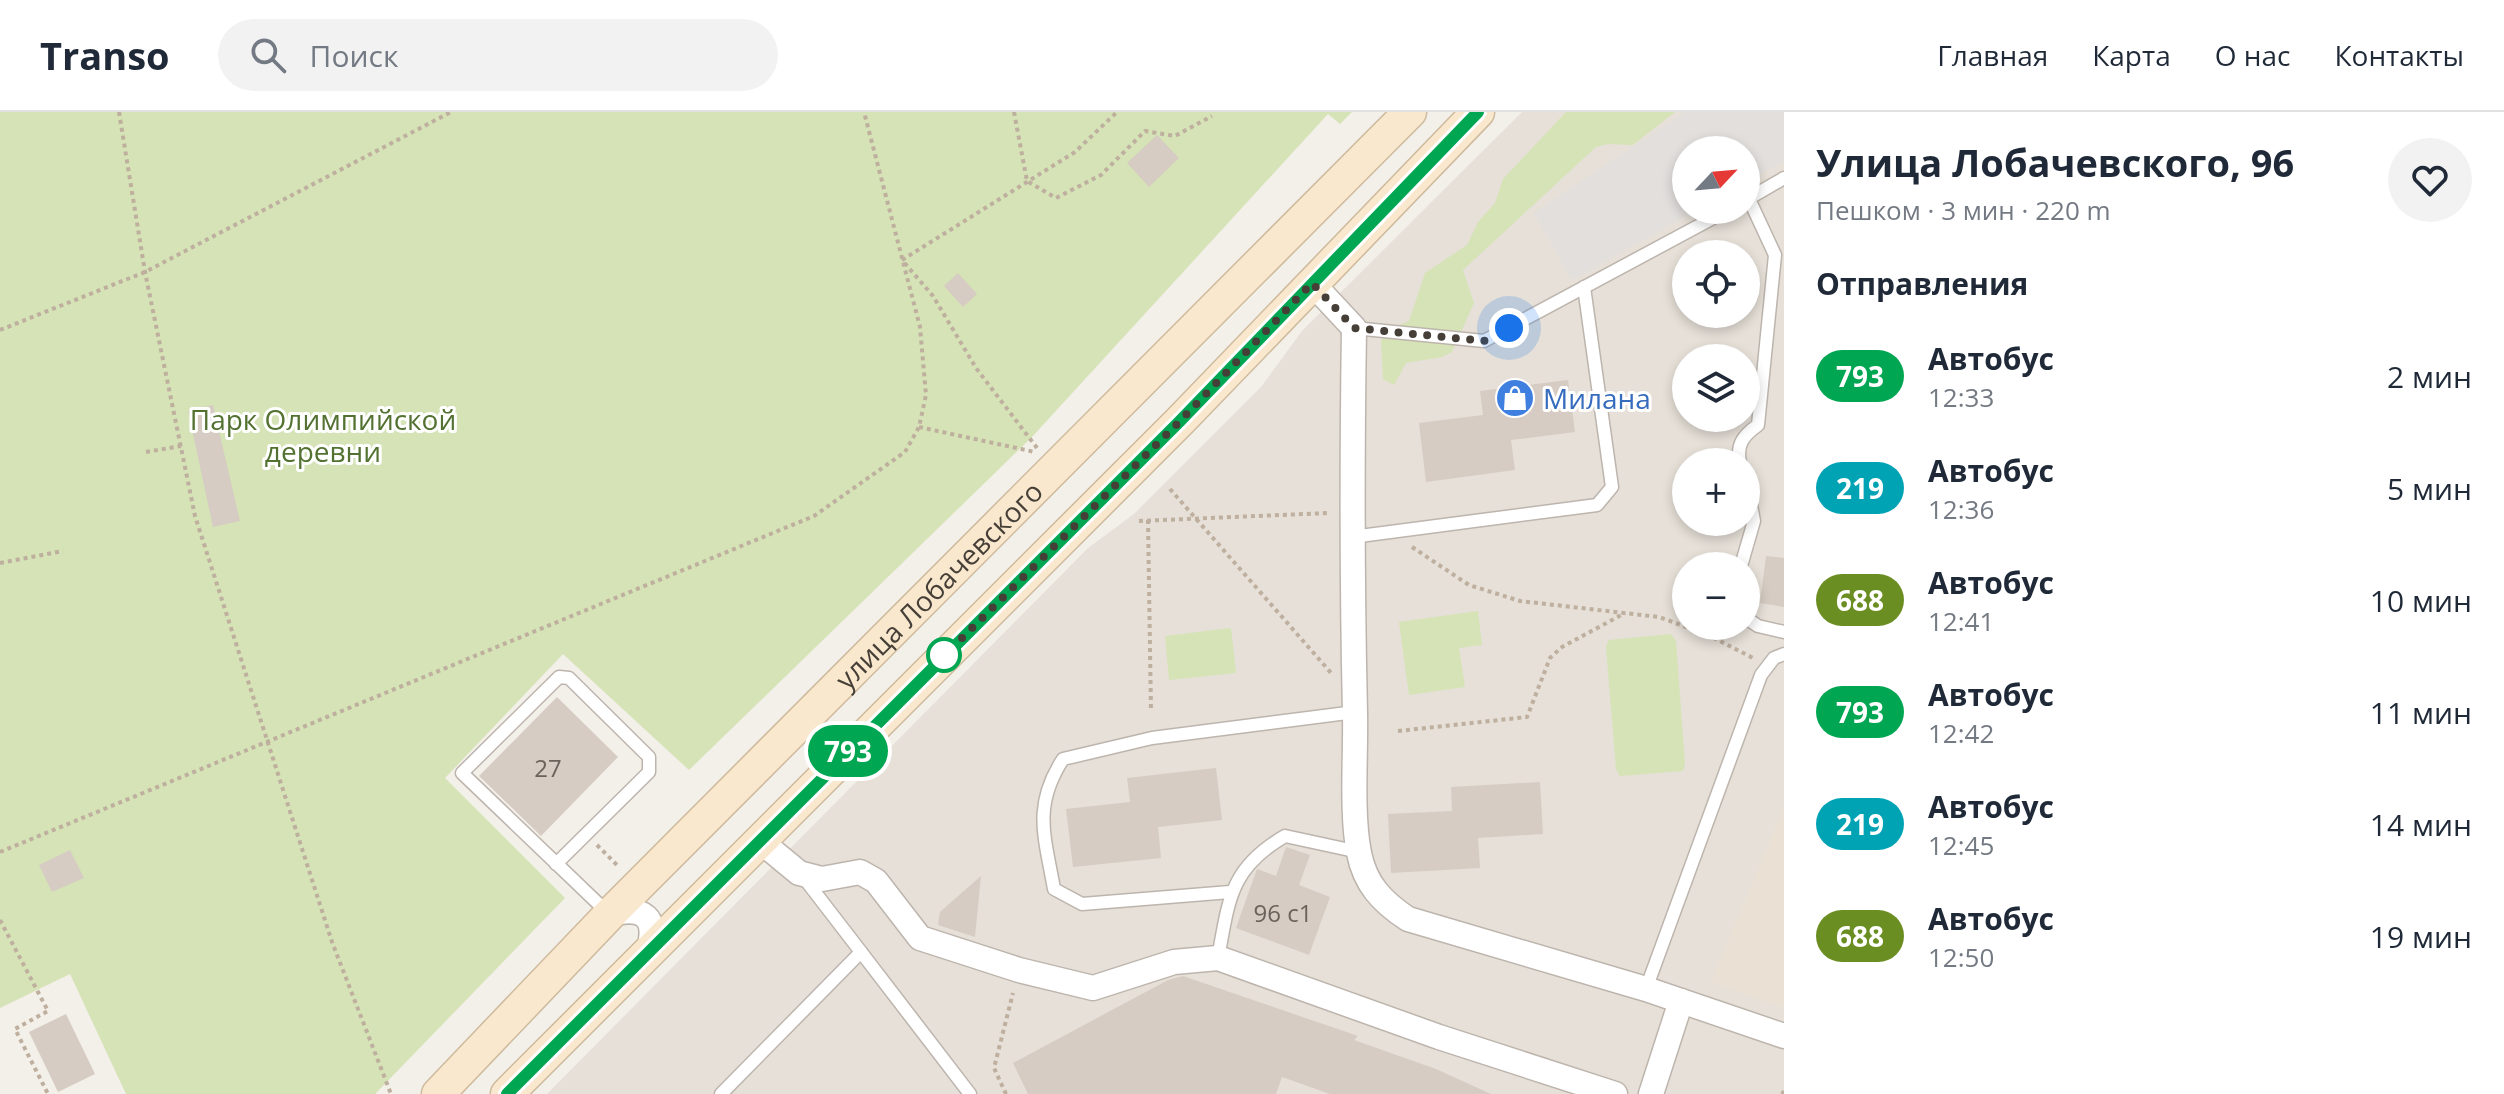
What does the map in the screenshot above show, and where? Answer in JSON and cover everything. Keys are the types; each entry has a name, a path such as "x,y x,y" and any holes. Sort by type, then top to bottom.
{"main road":[{"name":"улица Лобачевского","path":"438,1094 610,914 1410,112"},
{"name":"улица Лобачевского","path":"507,1094 1180,421 1478,112"}],"street":[{"path":"1312,283 1354,328 1352,537 1355,706 1359,852 1367,879 1383,903 1408,919 1646,989 1784,1036"},
{"path":"759,840 799,873 822,879 860,872 876,881 920,938 1019,970 1093,988 1174,962 1218,958 1439,1037 1610,1093"},
{"path":"610,914 637,911 646,916 652,927 648,952"},
{"path":"1651,1094 1681,1001"}],"lane":[{"path":"1760,192 1784,178"},
{"path":"1739,448 1744,435 1758,425 1780,256 1760,220"},
{"path":"1354,328 1484,341 1702,224"},
{"path":"1352,537 1597,505 1612,487 1584,287"},
{"path":"1760,626 1784,632"},
{"path":"1646,989 1761,675 1784,654"},
{"path":"556,864 649,772 649,757 569,678 559,677 462,773 556,864 610,914"},
{"path":"1230,892 1082,904 1054,889 1041,817 1047,784 1063,759 1152,738 1355,706"},
{"path":"1218,958 1230,892 1258,852 1285,836 1359,852"},
{"path":"799,873 970,1094"},
{"path":"728,1091 861,952"}],"path":[{"path":"119,112 145,272 195,516 332,942 391,1094"},
{"path":"0,330 145,272 451,112"},
{"path":"0,852 814,516 905,452 919,427 926,395 920,327 864,112"},
{"path":"1014,112 1027,181 1056,198 1101,175 1145,131 1175,136 1212,116"},
{"path":"902,260 1075,152 1117,112"},
{"path":"902,260 933,296 976,368 1041,454 919,427"},
{"path":"146,452 181,446"},
{"path":"1170,489 1355,706"},
{"path":"1139,521 1352,512"},
{"path":"1148,520 1151,711"},
{"path":"1394,533 1469,585 1520,601 1659,617 1696,631 1768,666"},
{"path":"0,563 63,551"},
{"path":"1398,731 1527,717 1550,658 1562,647 1626,613"},
{"path":"606,855 620,869"},
{"path":"0,920 48,1011 15,1029 48,1094"},
{"path":"1006,1094 994,1068 1019,970"}],"shaded area":[{"path":"1522,112 1784,112 1784,1094 547,1094 1088,548 1134,514 1261,387 1302,331"},
{"path":"1685,112 1784,112 1784,161 1760,174 1760,136 1672,136 1672,224 1572,280 1534,213"},
{"path":"1784,808 1784,1008 1711,982"}],"green space":[{"name":"Парк Олимпийской деревни","path":"0,112 1352,112 1340,124 1328,114 1031,438 689,770 563,654 445,778 565,898 375,1094 126,1094 70,974 0,1008"},
{"path":"1566,112 1675,112 1633,145 1596,147 1463,270 1474,303 1452,352 1442,357 1406,363 1394,385 1383,379 1381,342 1386,330 1409,321 1425,273 1467,245 1478,222 1495,203 1503,179"},
{"path":"1478,611 1482,645 1459,648 1465,687 1409,695 1399,622"},
{"path":"1231,628 1236,673 1169,680 1165,636"},
{"path":"1671,634 1672,640 1676,641 1683,771 1620,776 1616,769 1606,647 1609,640"}],"building":[{"path":"1157,135 1179,158 1149,187 1127,163"},
{"path":"958,273 977,294 963,307 944,286"},
{"path":"1568,380 1575,432 1511,440 1515,470 1426,482 1419,423 1483,415 1480,391"},
{"path":"213,405 240,521 213,527 188,411"},
{"path":"1766,556 1784,558 1784,607 1760,603"},
{"path":"557,697 618,757 541,836 479,776"},
{"path":"1216,768 1222,820 1158,827 1161,858 1073,867 1066,809 1130,802 1127,778"},
{"path":"1540,782 1543,834 1478,838 1480,868 1391,873 1388,814 1452,811 1451,787"},
{"path":"1286,847 1310,855 1299,885 1330,897 1309,955 1236,928 1257,869 1276,876"},
{"path":"70,850 84,878 52,892 39,865"},
{"path":"981,876 975,937 938,925 940,912"},
{"path":"1183,976 1358,1036 1354,1040 1436,1069 1491,1094 1330,1094 1282,1077 1276,1094 1028,1094 1013,1063 1168,980"},
{"path":"66,1014 95,1074 58,1092 29,1032"}],"bus line":[{"name":"793","path":"507,1094 1180,421 1478,112"}],"place":[{"name":"Милана","path":"1515,398"}],"route":[{"path":"944,655 938,662 1180,421 1312,283 1354,328 1484,341 1509,328"}]}
